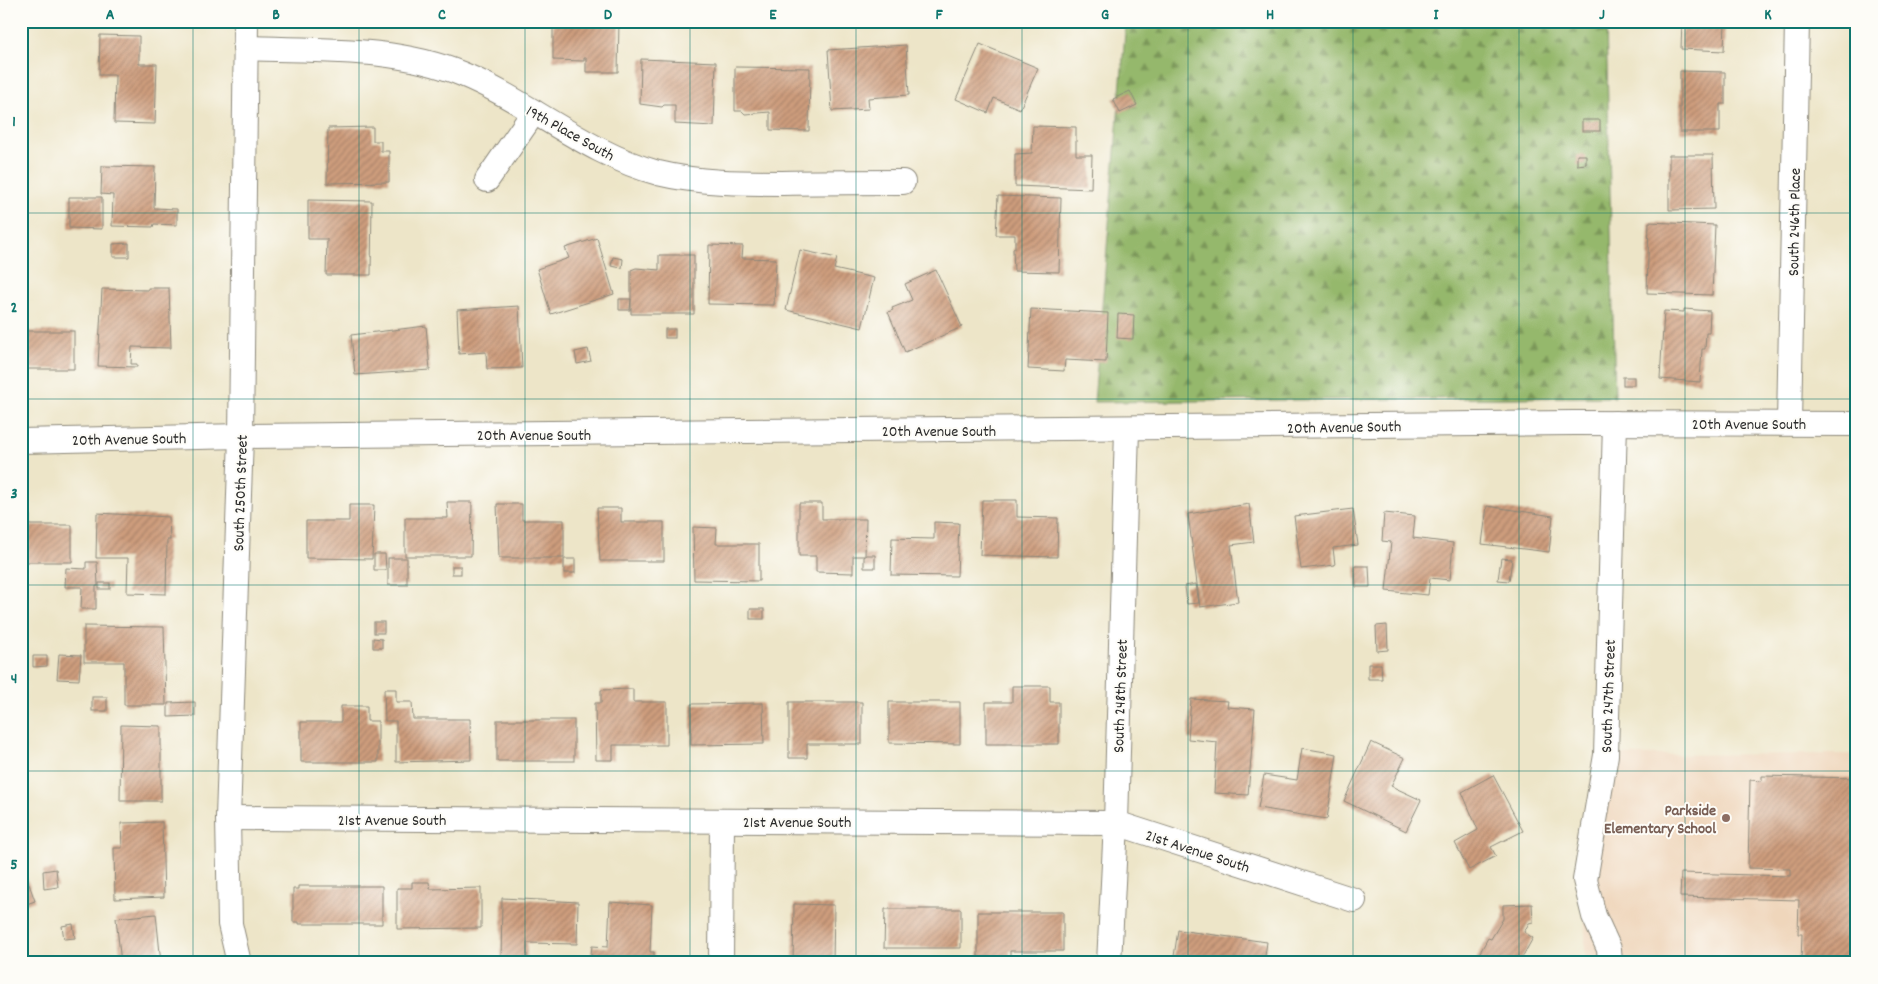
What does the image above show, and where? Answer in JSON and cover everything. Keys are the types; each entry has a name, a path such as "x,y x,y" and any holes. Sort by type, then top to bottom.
{"street":[{"name":"South 250th Street","path":"239,963 230,924 228,818 241,436 246,21"},
{"name":"South 246th Place","path":"1789,423 1797,21"},
{"name":"19th Place South","path":"245,48 373,54 423,62 469,77 492,87 617,158 642,168 680,178 721,183 904,182"},
{"path":"487,180 534,112"},
{"name":"20th Avenue South","path":"21,441 241,436 1615,423 1857,424"},
{"name":"South 247th Street","path":"1610,963 1608,949 1594,916 1585,880 1606,755 1615,423"},
{"name":"South 248th Street","path":"1109,963 1116,823 1127,429"},
{"name":"21st Avenue South","path":"228,818 1116,823 1354,900"},
{"path":"721,963 722,821"}],"shaded area":[{"name":"Parkside Elementary School","path":"1857,754 1857,963 1585,963 1585,880 1606,755"}],"green space":[{"path":"1126,21 1606,21 1615,397 1094,402"}],"building":[{"path":"553,21 619,21 618,72 586,72 586,58 584,58 584,61 553,60"},
{"path":"1682,21 1725,21 1724,51 1681,49"},
{"path":"100,35 139,36 139,64 157,64 155,124 114,123 115,75 99,75"},
{"path":"980,44 1038,68 1020,109 994,98 988,113 956,99"},
{"path":"906,45 909,95 868,98 869,109 832,111 828,50"},
{"path":"641,59 716,62 714,126 675,124 675,105 664,105 662,107 640,104"},
{"path":"735,67 810,68 809,131 770,130 770,112 745,114 742,111 735,111"},
{"path":"1680,71 1725,72 1725,104 1720,104 1720,132 1680,132"},
{"path":"1130,91 1137,105 1120,113 1113,99"},
{"path":"1582,120 1600,120 1600,131 1582,131"},
{"path":"1033,126 1076,127 1076,155 1092,155 1091,189 1015,186 1015,154 1032,153"},
{"path":"373,127 373,141 381,141 381,151 389,151 389,182 327,183 328,128"},
{"path":"1577,155 1586,155 1586,164 1577,165"},
{"path":"1669,155 1713,155 1714,209 1669,210"},
{"path":"102,166 155,167 154,208 177,209 177,225 154,224 153,227 112,226 113,195 101,194"},
{"path":"998,196 1061,198 1059,272 1014,271 1013,249 1015,248 1015,235 996,235"},
{"path":"69,197 102,197 102,229 69,228"},
{"path":"308,200 372,201 371,275 326,275 327,239 308,239"},
{"path":"1649,222 1715,225 1712,295 1647,293"},
{"path":"597,238 614,294 551,314 537,269 569,258 565,248"},
{"path":"129,243 129,257 113,257 113,244"},
{"path":"709,245 743,246 742,258 776,259 774,305 708,304"},
{"path":"800,250 837,258 834,269 874,278 862,328 786,310"},
{"path":"659,255 694,255 694,314 631,314 631,270 636,268 659,270"},
{"path":"613,257 623,259 622,268 611,266"},
{"path":"936,270 962,327 905,352 888,312 893,310 892,308 912,300 905,284"},
{"path":"148,288 169,288 171,348 132,347 131,364 137,364 137,367 98,366 102,289 148,290"},
{"path":"619,299 631,299 630,310 619,310"},
{"path":"519,306 522,368 487,369 486,352 459,354 457,310"},
{"path":"1031,309 1108,313 1106,362 1065,360 1064,371 1028,369"},
{"path":"1684,309 1710,311 1709,333 1706,333 1705,349 1702,349 1700,382 1660,379 1664,311 1684,312"},
{"path":"1118,314 1134,315 1133,339 1117,338"},
{"path":"426,326 430,370 355,375 351,335"},
{"path":"665,329 675,329 675,338 665,338"},
{"path":"21,331 74,331 74,369 21,369"},
{"path":"588,349 591,361 577,364 575,352"},
{"path":"1623,377 1634,377 1634,385 1623,385"},
{"path":"982,500 1017,500 1017,517 1058,518 1057,557 980,555"},
{"path":"447,502 472,502 471,556 405,556 405,518 448,518"},
{"path":"799,503 822,503 822,519 866,519 865,556 853,556 853,573 816,572 816,556 799,556"},
{"path":"497,504 522,504 522,520 564,520 564,558 499,558"},
{"path":"1249,504 1254,542 1231,545 1238,602 1200,607 1188,514"},
{"path":"349,505 374,505 372,559 306,558 306,521 349,521"},
{"path":"1487,506 1553,516 1549,552 1482,544"},
{"path":"597,508 621,508 621,522 664,522 664,561 600,561"},
{"path":"21,509 30,509 30,525 72,525 72,562 21,562"},
{"path":"1353,509 1358,545 1333,548 1335,565 1301,569 1294,516"},
{"path":"97,513 169,517 170,540 167,540 166,594 127,593 128,558 96,558"},
{"path":"1384,513 1415,516 1413,538 1453,543 1450,580 1430,578 1428,595 1386,591 1391,542 1382,541"},
{"path":"934,522 959,523 957,576 891,575 892,538 934,539"},
{"path":"693,527 717,528 716,544 759,544 759,581 694,580"},
{"path":"374,554 385,554 386,570 374,570"},
{"path":"875,555 875,568 864,568 864,557"},
{"path":"388,558 407,558 407,585 388,585"},
{"path":"1501,558 1512,559 1509,581 1498,580"},
{"path":"564,559 575,559 575,573 564,573"},
{"path":"86,562 97,562 98,586 96,586 96,609 81,609 82,587 65,587 66,568 86,569"},
{"path":"452,566 461,566 461,574 452,574"},
{"path":"1355,566 1369,566 1370,587 1356,587"},
{"path":"99,583 110,583 110,589 99,589"},
{"path":"1196,584 1199,603 1187,604 1185,586"},
{"path":"750,609 764,609 764,619 750,619"},
{"path":"374,622 384,622 384,633 374,633"},
{"path":"1387,625 1388,650 1377,651 1376,626"},
{"path":"84,626 164,627 166,705 124,705 124,662 84,662"},
{"path":"373,638 382,639 382,648 373,648"},
{"path":"59,654 81,655 79,680 57,679"},
{"path":"33,656 47,656 47,666 33,667"},
{"path":"1368,664 1381,664 1382,679 1368,679"},
{"path":"1012,686 1050,686 1050,702 1059,702 1059,744 986,744 986,702 1012,702"},
{"path":"384,689 396,689 396,702 412,702 413,719 470,719 471,760 396,762 396,721 385,721"},
{"path":"633,689 633,702 667,702 667,745 613,745 613,760 596,760 595,703 601,703 601,690"},
{"path":"92,697 107,697 107,711 92,711"},
{"path":"1191,699 1228,701 1227,707 1255,709 1248,795 1214,793 1217,742 1188,739"},
{"path":"195,702 195,716 168,717 168,703"},
{"path":"789,702 862,702 862,744 807,744 807,758 789,758"},
{"path":"889,702 960,702 960,744 889,743"},
{"path":"763,703 764,744 691,745 691,704"},
{"path":"341,706 367,706 367,721 378,721 378,762 301,762 301,722 341,722"},
{"path":"497,720 574,720 574,761 497,761"},
{"path":"23,723 25,762 21,762 21,724"},
{"path":"121,725 161,726 161,801 120,801"},
{"path":"1371,742 1405,758 1391,786 1421,800 1406,831 1344,801"},
{"path":"1302,748 1337,754 1327,819 1258,808 1264,775 1297,780"},
{"path":"21,764 24,764 26,783 21,783"},
{"path":"1493,775 1523,831 1491,847 1496,856 1469,870 1455,843 1478,830 1462,792"},
{"path":"1762,776 1857,778 1857,963 1801,963 1802,934 1798,934 1799,900 1680,897 1681,873 1790,876 1790,869 1748,868 1750,780 1762,781"},
{"path":"162,822 164,897 115,899 114,848 122,848 121,823"},
{"path":"56,869 58,887 44,889 43,871"},
{"path":"21,870 24,870 35,901 21,906"},
{"path":"412,882 429,882 430,889 481,888 481,928 397,929 397,888 412,888"},
{"path":"298,886 382,886 382,924 299,924 299,922 293,922 293,889 298,889"},
{"path":"502,898 578,902 577,944 527,943 527,963 501,963"},
{"path":"610,902 652,905 650,952 654,952 654,963 590,963 592,946 608,947"},
{"path":"794,904 834,905 833,963 793,963"},
{"path":"1532,904 1533,922 1529,923 1524,932 1533,938 1519,963 1474,963 1488,938 1491,939 1503,919 1503,905"},
{"path":"885,909 961,909 961,948 884,948"},
{"path":"978,912 1063,912 1063,951 1010,951 1010,957 978,957"},
{"path":"156,914 161,963 121,963 116,918"},
{"path":"73,924 75,938 64,939 62,926"},
{"path":"1178,930 1267,942 1264,963 1173,963"}],"place":[{"name":"Parkside Elementary School","path":"1726,818"}]}
